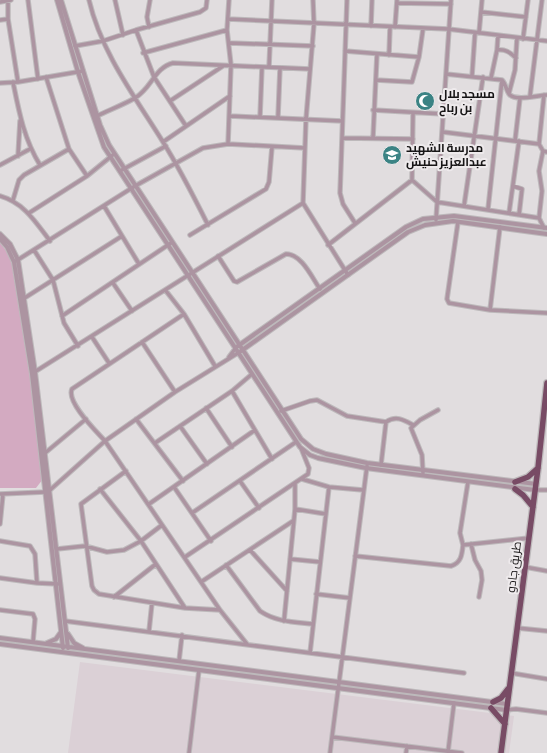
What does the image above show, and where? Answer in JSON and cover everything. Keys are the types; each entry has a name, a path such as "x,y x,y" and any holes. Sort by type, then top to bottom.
{"highway":[{"name":"طريق جادو","path":"501,753 536,487 547,383"},
{"path":"515,482 528,477 538,468"},
{"path":"515,489 523,495 533,507"},
{"path":"505,724 492,705 510,688"}],"street":[{"path":"0,2 9,0 8,19 18,82"},
{"path":"28,0 38,78"},
{"path":"57,0 112,155"},
{"path":"61,0 99,136 300,447 310,455 318,458 366,468 515,489 536,487"},
{"path":"89,0 103,41 135,98 176,164 208,224"},
{"path":"115,0 123,35"},
{"path":"149,27 147,17 150,0"},
{"path":"75,46 103,41 200,12 206,8 207,0"},
{"path":"228,144 231,65 230,43 227,30 230,0"},
{"path":"269,67 272,0"},
{"path":"313,0 313,46 306,119 303,204 348,276"},
{"path":"347,0 342,121 341,199 355,223"},
{"path":"371,26 372,0"},
{"path":"472,76 482,0"},
{"path":"523,38 528,0"},
{"path":"530,96 542,0"},
{"path":"395,28 397,2 451,2 436,222"},
{"path":"481,12 526,17"},
{"path":"0,20 8,19"},
{"path":"228,19 395,28 424,28 547,41"},
{"path":"389,55 390,27"},
{"path":"376,80 412,82 419,57 424,28"},
{"path":"136,30 154,77 186,126"},
{"path":"144,53 227,30"},
{"path":"491,78 497,50 498,36"},
{"path":"509,94 515,70 516,38"},
{"path":"230,43 313,46"},
{"path":"497,50 503,49 511,52 516,58"},
{"path":"345,51 419,57"},
{"path":"374,138 373,110 377,54"},
{"path":"97,116 135,98 148,88 161,68 173,63 310,69"},
{"path":"170,101 223,66"},
{"path":"260,117 262,67"},
{"path":"278,117 280,68"},
{"path":"0,83 46,78 81,71"},
{"path":"446,74 502,80"},
{"path":"464,206 483,77"},
{"path":"46,78 69,149 87,176"},
{"path":"502,80 509,94 512,96 520,98 546,95 539,144 545,152 539,171 542,191 539,218 545,228"},
{"path":"488,210 502,80"},
{"path":"13,82 20,118 30,149 40,165"},
{"path":"122,170 164,144 186,126 230,96"},
{"path":"509,213 520,98"},
{"path":"373,110 444,114"},
{"path":"412,180 413,113"},
{"path":"230,116 342,121"},
{"path":"18,156 20,118"},
{"path":"443,132 539,144"},
{"path":"342,138 413,139"},
{"path":"16,261 50,241 133,187 203,148 228,144 305,148"},
{"path":"190,235 266,189 269,182 272,147"},
{"path":"0,165 30,149"},
{"path":"13,200 19,180 24,175 69,149"},
{"path":"29,213 87,176 112,155"},
{"path":"412,180 437,202 539,218"},
{"path":"328,245 412,180"},
{"path":"512,186 522,189 519,215"},
{"path":"0,196 13,200 29,213 50,241"},
{"path":"34,373 166,291 189,274 303,204"},
{"path":"104,206 139,264"},
{"path":"0,524 1,494 45,492 50,490 105,440 229,357 237,349 406,227 423,219 454,216 545,228"},
{"path":"242,350 408,232 425,224 436,222 458,222 547,234"},
{"path":"458,222 447,299 449,303 453,305 490,310 547,313"},
{"path":"490,310 500,227"},
{"path":"0,234 10,244 16,261 34,373 57,549 58,584 65,621 64,632 56,639 47,643"},
{"path":"22,300 122,236"},
{"path":"0,239 16,261"},
{"path":"62,316 170,244"},
{"path":"34,250 53,280 62,316 78,346"},
{"path":"218,256 234,281 237,282 286,254 289,254 303,264 320,289"},
{"path":"113,283 132,311"},
{"path":"166,291 184,314 216,366"},
{"path":"184,314 109,363 72,389 70,393 71,398 86,419 105,440 220,610 247,644"},
{"path":"92,337 109,363"},
{"path":"142,342 175,392"},
{"path":"237,349 242,350 301,439 313,449 326,454 367,463 515,482 545,489"},
{"path":"34,373 45,492 66,653"},
{"path":"155,443 232,391 252,374"},
{"path":"232,391 272,459"},
{"path":"281,411 310,400 317,400 347,416 386,422 390,419 401,418 413,425"},
{"path":"206,408 232,446"},
{"path":"423,476 422,455 411,432 413,425 438,410"},
{"path":"45,452 86,419"},
{"path":"136,419 183,481"},
{"path":"381,465 386,422"},
{"path":"180,426 207,464"},
{"path":"149,504 256,430"},
{"path":"192,513 296,442"},
{"path":"185,557 302,479 310,471 300,447"},
{"path":"330,753 367,463"},
{"path":"126,471 81,504 86,546 94,590 99,594 114,597 185,608 220,610"},
{"path":"302,479 329,487 363,490"},
{"path":"240,481 259,508"},
{"path":"355,556 451,566 459,561 462,556 463,545 460,533 468,482"},
{"path":"284,621 295,509 295,484"},
{"path":"174,487 211,540"},
{"path":"310,653 329,487"},
{"path":"100,489 141,541 185,608"},
{"path":"295,509 326,514"},
{"path":"201,582 293,521"},
{"path":"57,549 86,546 116,552 124,550 141,541 162,525"},
{"path":"463,545 529,538"},
{"path":"0,541 30,546 35,554 37,583"},
{"path":"471,544 475,560 481,571 482,580 479,597"},
{"path":"250,550 286,591"},
{"path":"290,559 320,562"},
{"path":"114,597 156,564"},
{"path":"226,565 260,611 275,620 313,624"},
{"path":"525,567 547,571"},
{"path":"0,578 58,584"},
{"path":"316,594 350,598"},
{"path":"149,631 152,603"},
{"path":"0,610 33,614 35,619 33,642"},
{"path":"65,621 182,635 464,674"},
{"path":"517,628 547,631"},
{"path":"64,632 85,649"},
{"path":"179,661 182,635"},
{"path":"0,638 339,682 547,713"},
{"path":"0,644 454,703 492,705"},
{"path":"189,753 199,670"},
{"path":"511,673 547,679"},
{"path":"448,752 454,703"},
{"path":"332,737 462,753"},
{"path":"406,753 407,746"}],"shaded area":[{"path":"0,242 12,259 30,370 43,479 36,488 0,488"},
{"path":"80,662 514,716 509,753 68,753"}],"place":[{"name":"مسجد بلال بن رباح","path":"425,101"},
{"name":"مدرسة الشهيد عبدالعزيز حنيش","path":"392,155"}]}
